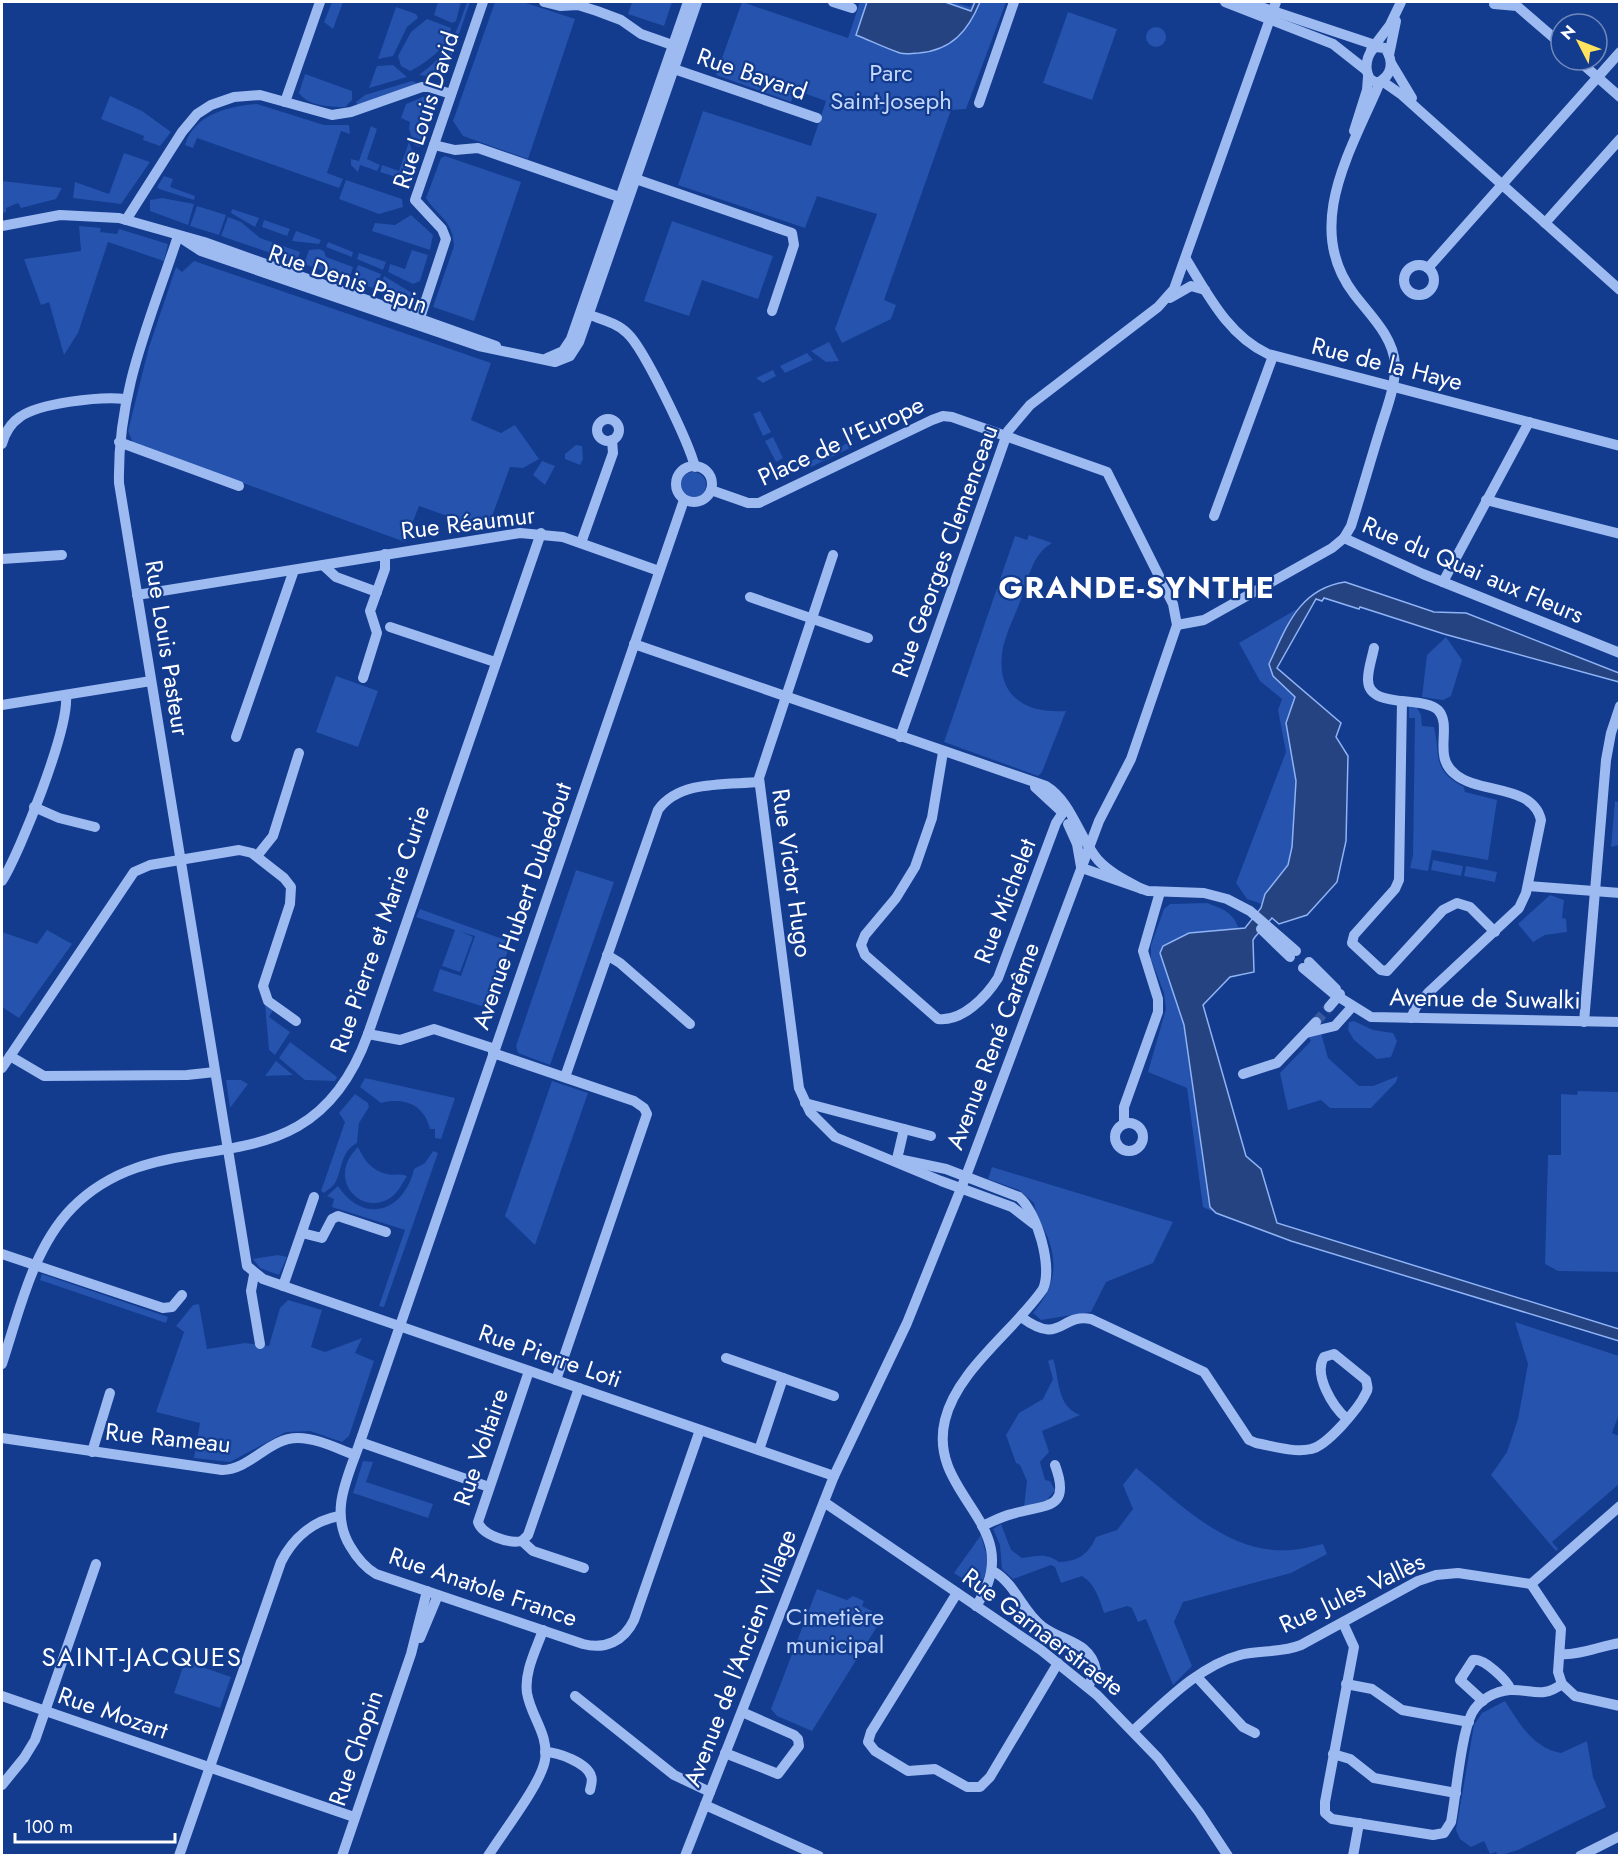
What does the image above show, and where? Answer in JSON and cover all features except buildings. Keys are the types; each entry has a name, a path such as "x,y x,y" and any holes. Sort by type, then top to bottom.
{"street":[{"path":"285,102 321,2"},
{"name":"Rue Louis David","path":"419,322 446,242 440,227 415,201 483,2"},
{"path":"544,2 560,6 578,5 597,11 621,20 638,32 677,46"},
{"path":"632,177 677,46 688,2"},
{"path":"632,177 674,69 677,46 697,2"},
{"path":"833,2 852,8"},
{"path":"979,103 1014,2"},
{"path":"1225,2 1272,11 1333,44 1374,82 1381,81 1425,115 1620,290"},
{"path":"1246,2 1381,52 1425,115"},
{"path":"1177,625 1204,620 1332,548 1344,538 1354,519 1392,385 1395,362 1390,343 1343,278 1330,234 1332,201 1367,90 1367,74 1381,52 1401,2"},
{"path":"1346,160 1381,81 1389,74 1381,52 1401,2"},
{"path":"1494,4 1517,6 1549,34"},
{"name":"Rue Georges Clemenceau","path":"1162,303 1174,289 1186,259 1272,11"},
{"path":"1428,268 1620,52"},
{"name":"Rue Bayard","path":"674,69 817,118"},
{"path":"1592,72 1620,97"},
{"path":"126,220 177,139 197,114 217,102 240,96 260,95 332,115 351,112 425,87 451,94"},
{"path":"1545,223 1620,139"},
{"path":"434,145 454,150 478,148 624,199"},
{"path":"632,177 790,231 795,238 795,245 772,311"},
{"name":"Rue Denis Papin","path":"2,226 37,218 78,214 126,220 204,242 419,322 482,339 507,351 551,362 570,356 578,346 585,313 632,177"},
{"name":"Rue Louis Pasteur","path":"178,236 125,399 119,442 119,483 245,1262 254,1275"},
{"name":"Rue de la Haye","path":"1186,259 1233,330 1255,347 1273,356 1392,385 1620,446"},
{"name":"Rue Georges Clemenceau","path":"900,737 1006,436 1014,421 1030,405 1162,303 1191,286 1205,290"},
{"path":"585,313 622,329 638,345 694,466"},
{"path":"1214,516 1273,356"},
{"path":"2,444 14,422 33,410 99,399 125,399"},
{"name":"Place de l'Europe","path":"711,490 748,503 759,503 940,416 947,416 1107,472 1173,604 1177,625"},
{"path":"1443,582 1529,422"},
{"path":"581,543 613,453 612,440"},
{"path":"119,442 239,486"},
{"path":"694,466 703,469 709,475 711,490 701,501 684,500 677,492 677,478 684,469 694,466"},
{"name":"Avenue Hubert Dubedout","path":"400,1327 684,500"},
{"path":"1486,501 1620,534"},
{"name":"Rue Réaumur","path":"137,596 514,534 541,533 581,543 659,571"},
{"name":"Rue Pierre et Marie Curie","path":"36,1266 61,1220 79,1201 101,1184 144,1164 227,1150 272,1139 317,1113 351,1074 368,1034 541,533"},
{"name":"Rue du Quai aux Fleurs","path":"1344,538 1443,582 1620,653"},
{"name":"Rue Réaumur","path":"363,678 377,633 370,611 385,569 385,554"},
{"path":"2,559 62,555"},
{"name":"Rue Victor Hugo","path":"833,555 761,764 759,782 798,1082 805,1102 820,1124 835,1137 892,1157 961,1188 1012,1207 1034,1224"},
{"path":"323,565 332,575 377,592"},
{"path":"236,737 294,570"},
{"path":"750,597 868,638"},
{"name":"Avenue René Carême","path":"834,1476 907,1323 966,1176 1104,810 1127,768 1177,625"},
{"path":"390,627 495,662"},
{"name":"Rue Michelet","path":"634,644 1018,779 1046,786 1057,795 1064,810 1075,839 1082,868"},
{"path":"1374,648 1368,686 1384,699 1429,705 1437,710 1443,720 1444,757 1452,772 1465,780 1525,799 1539,814 1541,823 1528,886 1517,912 1428,993 1416,1007 1411,1018"},
{"path":"2,705 151,681"},
{"path":"2,881 19,848 34,807 65,716 66,696"},
{"path":"1402,701 1398,885 1352,939 1353,946 1381,970 1388,970 1440,912 1453,904 1461,903 1470,908 1495,933"},
{"path":"1584,1022 1607,752 1620,706"},
{"name":"Rue Michelet","path":"943,752 929,831 912,873 896,898 865,935 862,951 933,1017 945,1019 958,1015 982,999 998,978 1064,810"},
{"path":"256,856 273,836 299,753"},
{"path":"565,1077 654,820 661,806 672,797 695,788 759,782"},
{"path":"34,807 59,818 95,827"},
{"name":"Rue Michelet","path":"1064,810 1089,848"},
{"path":"1089,848 1107,868 1142,889"},
{"path":"2,1068 130,876 145,866 239,850 249,851 291,887 290,904 263,986 268,1000 296,1021"},
{"path":"1082,868 1142,889 1160,892 1204,893 1227,899 1266,928 1293,954"},
{"path":"1528,886 1620,893"},
{"path":"1124,1124 1124,1107 1158,1012 1158,999 1143,951 1160,892"},
{"path":"607,955 620,963 690,1024"},
{"name":"Avenue de Suwalki","path":"1306,965 1352,1007 1371,1017 1620,1022"},
{"path":"1329,1007 1339,995"},
{"path":"1306,1033 1335,1026 1352,1007"},
{"path":"1243,1074 1274,1065 1316,1022"},
{"path":"368,1034 400,1040 434,1029 634,1101 644,1108 647,1114 556,1380"},
{"path":"10,1056 45,1076 187,1075 215,1072"},
{"path":"805,1102 931,1136"},
{"path":"892,1157 904,1129"},
{"name":"Rue Victor Hugo","path":"892,1157 939,1167 1019,1197 1027,1206 1047,1258 1048,1274 1043,1288 1021,1317 957,1389 943,1427 944,1448 949,1468 982,1526 994,1553 993,1571"},
{"path":"283,1286 314,1197"},
{"path":"302,1233 322,1238 333,1219 338,1216 386,1232"},
{"path":"2,1254 163,1308 172,1307 182,1295"},
{"path":"2,1364 36,1266"},
{"path":"254,1275 250,1291 260,1344"},
{"name":"Rue Pierre Loti","path":"254,1275 834,1476"},
{"path":"1021,1317 1035,1328 1047,1331 1084,1318 1091,1319 1195,1366 1211,1378 1244,1435 1256,1443 1301,1450 1317,1448 1330,1439 1347,1419 1366,1394 1367,1383 1360,1373 1336,1355 1330,1354 1322,1359 1321,1370 1332,1402 1347,1419"},
{"path":"179,1856 284,1556 298,1538 311,1527 339,1516 340,1501 400,1327"},
{"path":"726,1358 834,1396"},
{"name":"Rue Voltaire","path":"522,1541 512,1542 480,1528 478,1520 530,1371"},
{"path":"759,1450 783,1378"},
{"path":"579,1388 529,1532 522,1541 533,1551 584,1568"},
{"path":"93,1452 110,1393"},
{"name":"Rue Anatole France","path":"339,1516 347,1541 368,1569 593,1646 613,1642 629,1629 700,1430"},
{"name":"Rue Rameau","path":"2,1438 227,1470 246,1464 282,1440 296,1438 310,1439 355,1455"},
{"path":"360,1442 489,1487"},
{"path":"982,1526 1013,1513 1037,1510 1053,1502 1060,1494 1062,1486 1055,1465"},
{"name":"Avenue de l'Ancien Village","path":"686,1856 834,1476"},
{"name":"Rue Garnaerstraete","path":"824,1502 1058,1663 1088,1687 1134,1730 1174,1777 1228,1856"},
{"path":"1620,1506 1531,1584 1539,1599 1560,1626 1558,1672 1562,1684 1575,1696 1620,1706"},
{"path":"2,1785 31,1749 46,1712 96,1564"},
{"path":"976,1606 988,1588 993,1571 1010,1583 1038,1623 1053,1633 1075,1641 1088,1653 1096,1670 1088,1687"},
{"name":"Rue Jules Vallès","path":"1134,1730 1216,1664 1236,1656 1300,1646 1418,1581 1436,1575 1458,1574 1531,1584"},
{"name":"Rue Chopin","path":"342,1856 433,1593"},
{"path":"957,1593 871,1732 868,1742 875,1751 908,1771 935,1769 967,1787 980,1787 987,1781 1058,1663"},
{"path":"1343,1623 1354,1644 1333,1754 1325,1813 1332,1819 1440,1835 1447,1830 1451,1822 1469,1722 1473,1713 1483,1701 1496,1693 1511,1690 1547,1693 1562,1684"},
{"path":"489,1856 538,1777 545,1752 543,1735 531,1707 527,1687 530,1666 543,1630"},
{"path":"1560,1654 1570,1655 1594,1647 1620,1643"},
{"path":"1483,1701 1460,1680 1473,1660 1480,1660 1505,1680 1511,1690"},
{"path":"1197,1677 1243,1727 1256,1733"},
{"path":"1346,1684 1372,1689 1402,1710 1469,1722"},
{"name":"Rue Mozart","path":"2,1696 354,1818"},
{"path":"575,1696 674,1775 710,1792"},
{"path":"725,1753 778,1774 799,1746 798,1739 794,1735 742,1712"},
{"path":"545,1752 561,1754 588,1771 592,1778 590,1790"},
{"path":"1333,1754 1350,1759 1374,1779 1456,1793"},
{"path":"705,1805 819,1856"},
{"path":"1353,1856 1359,1823"},
{"path":"1580,1856 1620,1836"}],"green space":[{"path":"332,2 343,2 333,29 324,22"},
{"path":"438,2 461,2 456,21 452,23 434,15"},
{"path":"467,2 470,2 444,78 419,75 445,51 459,25"},
{"path":"495,2 523,2 575,19 528,159 463,136 453,121"},
{"path":"632,2 672,2 664,26 628,14"},
{"name":"Parc Saint-Joseph","path":"742,2 848,38 860,2 954,2 970,7 973,2 1006,2 966,109 951,110 884,300 896,305 891,319 842,343 835,329 877,214 817,196 805,228 678,185 703,111 811,146 826,101 795,90 791,102 716,75"},
{"path":"396,7 416,14 418,18 407,27 393,56 378,59"},
{"path":"1068,12 1117,29 1092,100 1043,83"},
{"path":"427,19 451,28 449,35 435,54 410,71 401,66 398,56 411,32"},
{"path":"1156,27 1163,30 1166,37 1163,44 1156,47 1149,44 1146,37 1149,30"},
{"path":"393,65 407,77 369,88 377,66"},
{"path":"305,74 352,91 352,100 345,107 326,106 308,101 299,93"},
{"path":"412,81 419,84 358,106 356,102 365,95"},
{"path":"110,96 142,111 171,132 160,146 143,140 144,136 101,119"},
{"path":"423,97 431,97 436,101 420,147 414,145 409,129 410,122 401,118 406,104"},
{"path":"257,104 324,125 349,125 350,134 341,131 327,173 343,179 339,188 197,138 193,148 185,145 196,126 205,119 225,110"},
{"path":"371,126 377,129 367,159 380,165 377,171 360,165 358,172 351,165 351,159 359,161"},
{"path":"409,142 412,150 417,153 409,181 404,185 400,184 402,179 380,172 382,165 399,171"},
{"path":"124,153 150,162 121,204 73,198 75,182 109,194"},
{"path":"445,156 521,182 474,321 433,307 454,246 448,224 426,198 441,158"},
{"path":"164,176 173,179 170,187 195,196 194,200 159,189 157,187"},
{"path":"346,180 402,199 403,207 379,214 339,199"},
{"path":"2,181 62,188 56,199 21,208 18,203 6,208 6,212 2,213"},
{"path":"162,198 194,204 188,225 150,211 150,200"},
{"path":"197,206 226,215 219,235 190,226"},
{"path":"232,209 259,218 255,227 231,213"},
{"path":"411,215 433,235 430,250 372,231 375,223 395,225"},
{"path":"228,217 241,222 260,238 300,252 297,262 221,236"},
{"path":"264,220 290,229 287,236 262,227"},
{"path":"672,221 773,256 758,299 702,280 689,316 644,301"},
{"path":"79,226 101,228 100,232 117,234 119,229 168,244 164,261 108,242 78,333 64,355 49,302 41,305 24,259 81,251"},
{"path":"296,231 321,240 319,244 292,241"},
{"path":"328,242 353,252 352,257 326,247"},
{"path":"309,250 324,251 326,257 353,267 349,280 304,264"},
{"path":"412,250 428,255 420,281 413,284 388,272 390,264 405,269"},
{"path":"359,253 386,262 383,270 357,259"},
{"path":"194,261 491,363 471,420 501,433 515,425 539,459 523,468 510,467 487,530 419,506 405,542 133,443 128,431 149,347 176,267 182,272"},
{"path":"358,265 381,274 376,289 352,281"},
{"path":"384,276 412,293 412,299 407,301 379,290"},
{"path":"829,342 839,361 826,362 811,351"},
{"path":"807,353 813,360 785,373 780,366"},
{"path":"773,370 776,376 763,383 756,378"},
{"path":"760,411 771,432 763,436 753,414"},
{"path":"773,437 783,458 776,462 765,441"},
{"path":"850,442 852,447 811,467 809,462"},
{"path":"576,445 582,446 583,459 580,465 565,459 565,454"},
{"path":"542,461 555,466 545,485 533,475"},
{"path":"693,472 702,476 706,485 702,494 693,498 684,494 680,485 684,476"},
{"path":"1029,535 1052,543 1039,554 1031,569 1005,641 1002,669 1010,692 1018,700 1039,710 1066,711 1042,772 1038,776 944,742 1015,536 1027,540"},
{"path":"1297,609 1269,664 1273,676 1295,697 1286,723 1296,781 1292,847 1288,865 1265,894 1262,904 1247,899 1236,883 1286,752 1278,710 1282,699 1260,681 1239,643"},
{"path":"1446,637 1462,660 1451,696 1443,700 1422,697 1427,655"},
{"path":"336,676 378,691 358,747 316,732"},
{"path":"1409,706 1416,706 1421,715 1422,726 1434,727 1439,762 1446,775 1464,787 1465,792 1497,800 1488,860 1432,850 1428,871 1410,868 1413,855 1415,718 1409,718"},
{"path":"1615,801 1620,803 1619,845 1611,847"},
{"path":"1433,860 1463,866 1461,876 1431,870"},
{"path":"1466,866 1497,872 1495,882 1464,876"},
{"path":"576,870 614,882 550,1065 518,1053 516,1046"},
{"path":"1550,895 1564,900 1562,918 1566,919 1567,932 1545,935 1533,942 1518,924"},
{"path":"1207,903 1223,909 1237,923 1239,929 1189,933 1160,953 1184,1025 1209,1202 1216,1213 1203,1207 1187,1088 1148,1072 1166,1009 1164,993 1151,959 1151,945 1164,909 1170,904"},
{"path":"420,909 511,942 488,1008 433,991 440,969 461,976 475,936 461,932 473,937 460,972 442,966 455,930 416,917"},
{"path":"47,930 72,944 19,1018 2,1007 2,932 37,944"},
{"path":"265,1004 273,1010 269,1017 290,1032 275,1055 269,1050"},
{"path":"1354,1021 1373,1030 1393,1033 1397,1041 1391,1057 1377,1059 1354,1040 1348,1030 1349,1022"},
{"path":"1321,1033 1328,1058 1359,1086 1373,1086 1398,1076 1396,1082 1371,1108 1330,1108 1321,1100 1288,1110 1280,1073 1311,1041 1308,1036"},
{"path":"290,1042 337,1077 335,1081 305,1080 279,1058"},
{"path":"276,1061 293,1075 265,1076"},
{"path":"365,1078 455,1098 441,1139 435,1138 435,1129 430,1129 423,1114 412,1105 398,1101 381,1103 360,1087"},
{"path":"226,1080 241,1080 248,1084 230,1108"},
{"path":"552,1081 588,1093 535,1245 505,1216"},
{"path":"1578,1091 1619,1092 1619,1272 1558,1271 1545,1264 1548,1155 1561,1155 1561,1094 1577,1095"},
{"path":"355,1094 368,1103 369,1107 359,1123 357,1143 345,1156 338,1178 324,1193 321,1191 345,1122 339,1113"},
{"path":"358,1147 373,1168 390,1175 407,1176 398,1191 390,1198 379,1203 369,1203 359,1199 351,1192 346,1182 345,1171 349,1159"},
{"path":"433,1151 438,1153 384,1307 379,1306 405,1230 332,1207 334,1199 327,1196 338,1186 359,1206 371,1209 392,1204 409,1184 414,1169 425,1163"},
{"path":"992,1167 1173,1222 1153,1263 1106,1282 1091,1312 1041,1320 1033,1313 1045,1295 1052,1278 1053,1259 1048,1238 1034,1203 1019,1190 988,1179"},
{"path":"278,1255 287,1257 279,1275 260,1268 253,1259"},
{"path":"42,1274 168,1317 166,1323 40,1280"},
{"path":"288,1300 322,1310 311,1347 325,1352 362,1338 355,1353 374,1361 349,1436 342,1442 310,1431 286,1432 230,1462 194,1458 200,1423 156,1412 184,1332 176,1326 193,1305 199,1304 207,1349 245,1343 269,1346 280,1308"},
{"path":"1515,1322 1619,1356 1619,1414 1612,1433 1619,1436 1619,1484 1552,1542 1558,1549 1556,1551 1491,1475 1507,1452 1518,1419 1528,1364"},
{"path":"1053,1359 1063,1399 1072,1411 1080,1415 1042,1431 1049,1452 1040,1462 1045,1480 1050,1481 1055,1490 1047,1500 1024,1507 1027,1481 1020,1465 1016,1463 1006,1435 1019,1413 1043,1399 1053,1379 1048,1361"},
{"path":"363,1461 373,1462 366,1482 433,1504 428,1518 353,1493"},
{"path":"1136,1468 1188,1511 1226,1536 1268,1549 1291,1550 1323,1544 1327,1554 1291,1573 1183,1602 1174,1622 1192,1666 1173,1685 1146,1619 1138,1622 1132,1608 1127,1606 1104,1613 1096,1593 1087,1580 1082,1576 1061,1583 1055,1567 1051,1565 1013,1579 1002,1569 1000,1545 993,1529 1001,1524 1011,1550 1022,1558 1046,1556 1059,1562 1082,1556 1096,1537 1117,1530 1133,1509 1123,1485"},
{"path":"981,1535 989,1564 979,1590 954,1573"},
{"name":"Cimetière municipal","path":"817,1589 847,1600 853,1596 864,1601 862,1606 872,1611 871,1613 878,1620 876,1623 878,1625 812,1731 777,1716 771,1709"},
{"path":"185,1661 231,1677 220,1708 174,1693"},
{"path":"1505,1701 1528,1733 1542,1746 1561,1753 1587,1741 1593,1777 1606,1807 1518,1850 1498,1856 1496,1852 1490,1854 1484,1841 1471,1847 1460,1839 1456,1830 1474,1725 1482,1713"}],"shaded area":[{"path":"867,2 945,2 971,11 975,2 980,2 970,22 950,43 931,51 903,54 856,35"},
{"path":"1345,582 1434,612 1466,613 1619,673 1619,682 1444,634 1360,607 1359,609 1324,598 1322,601 1316,599 1277,668 1341,723 1336,737 1348,756 1346,841 1337,882 1307,915 1279,924 1272,918 1253,940 1254,972 1230,977 1203,1005 1246,1156 1261,1169 1277,1223 1619,1329 1619,1341 1291,1241 1216,1213 1210,1207 1184,1025 1160,953 1163,946 1189,933 1245,928 1261,908 1265,894 1288,865 1292,847 1296,781 1286,723 1295,697 1273,676 1269,664 1289,623 1305,601 1316,592"}],"tunnel":[{"path":"1316,1022 1329,1007"}],"district":[{"name":"GRANDE-SYNTHE","path":"1137,588"},
{"name":"SAINT-JACQUES","path":"142,1657"}]}
